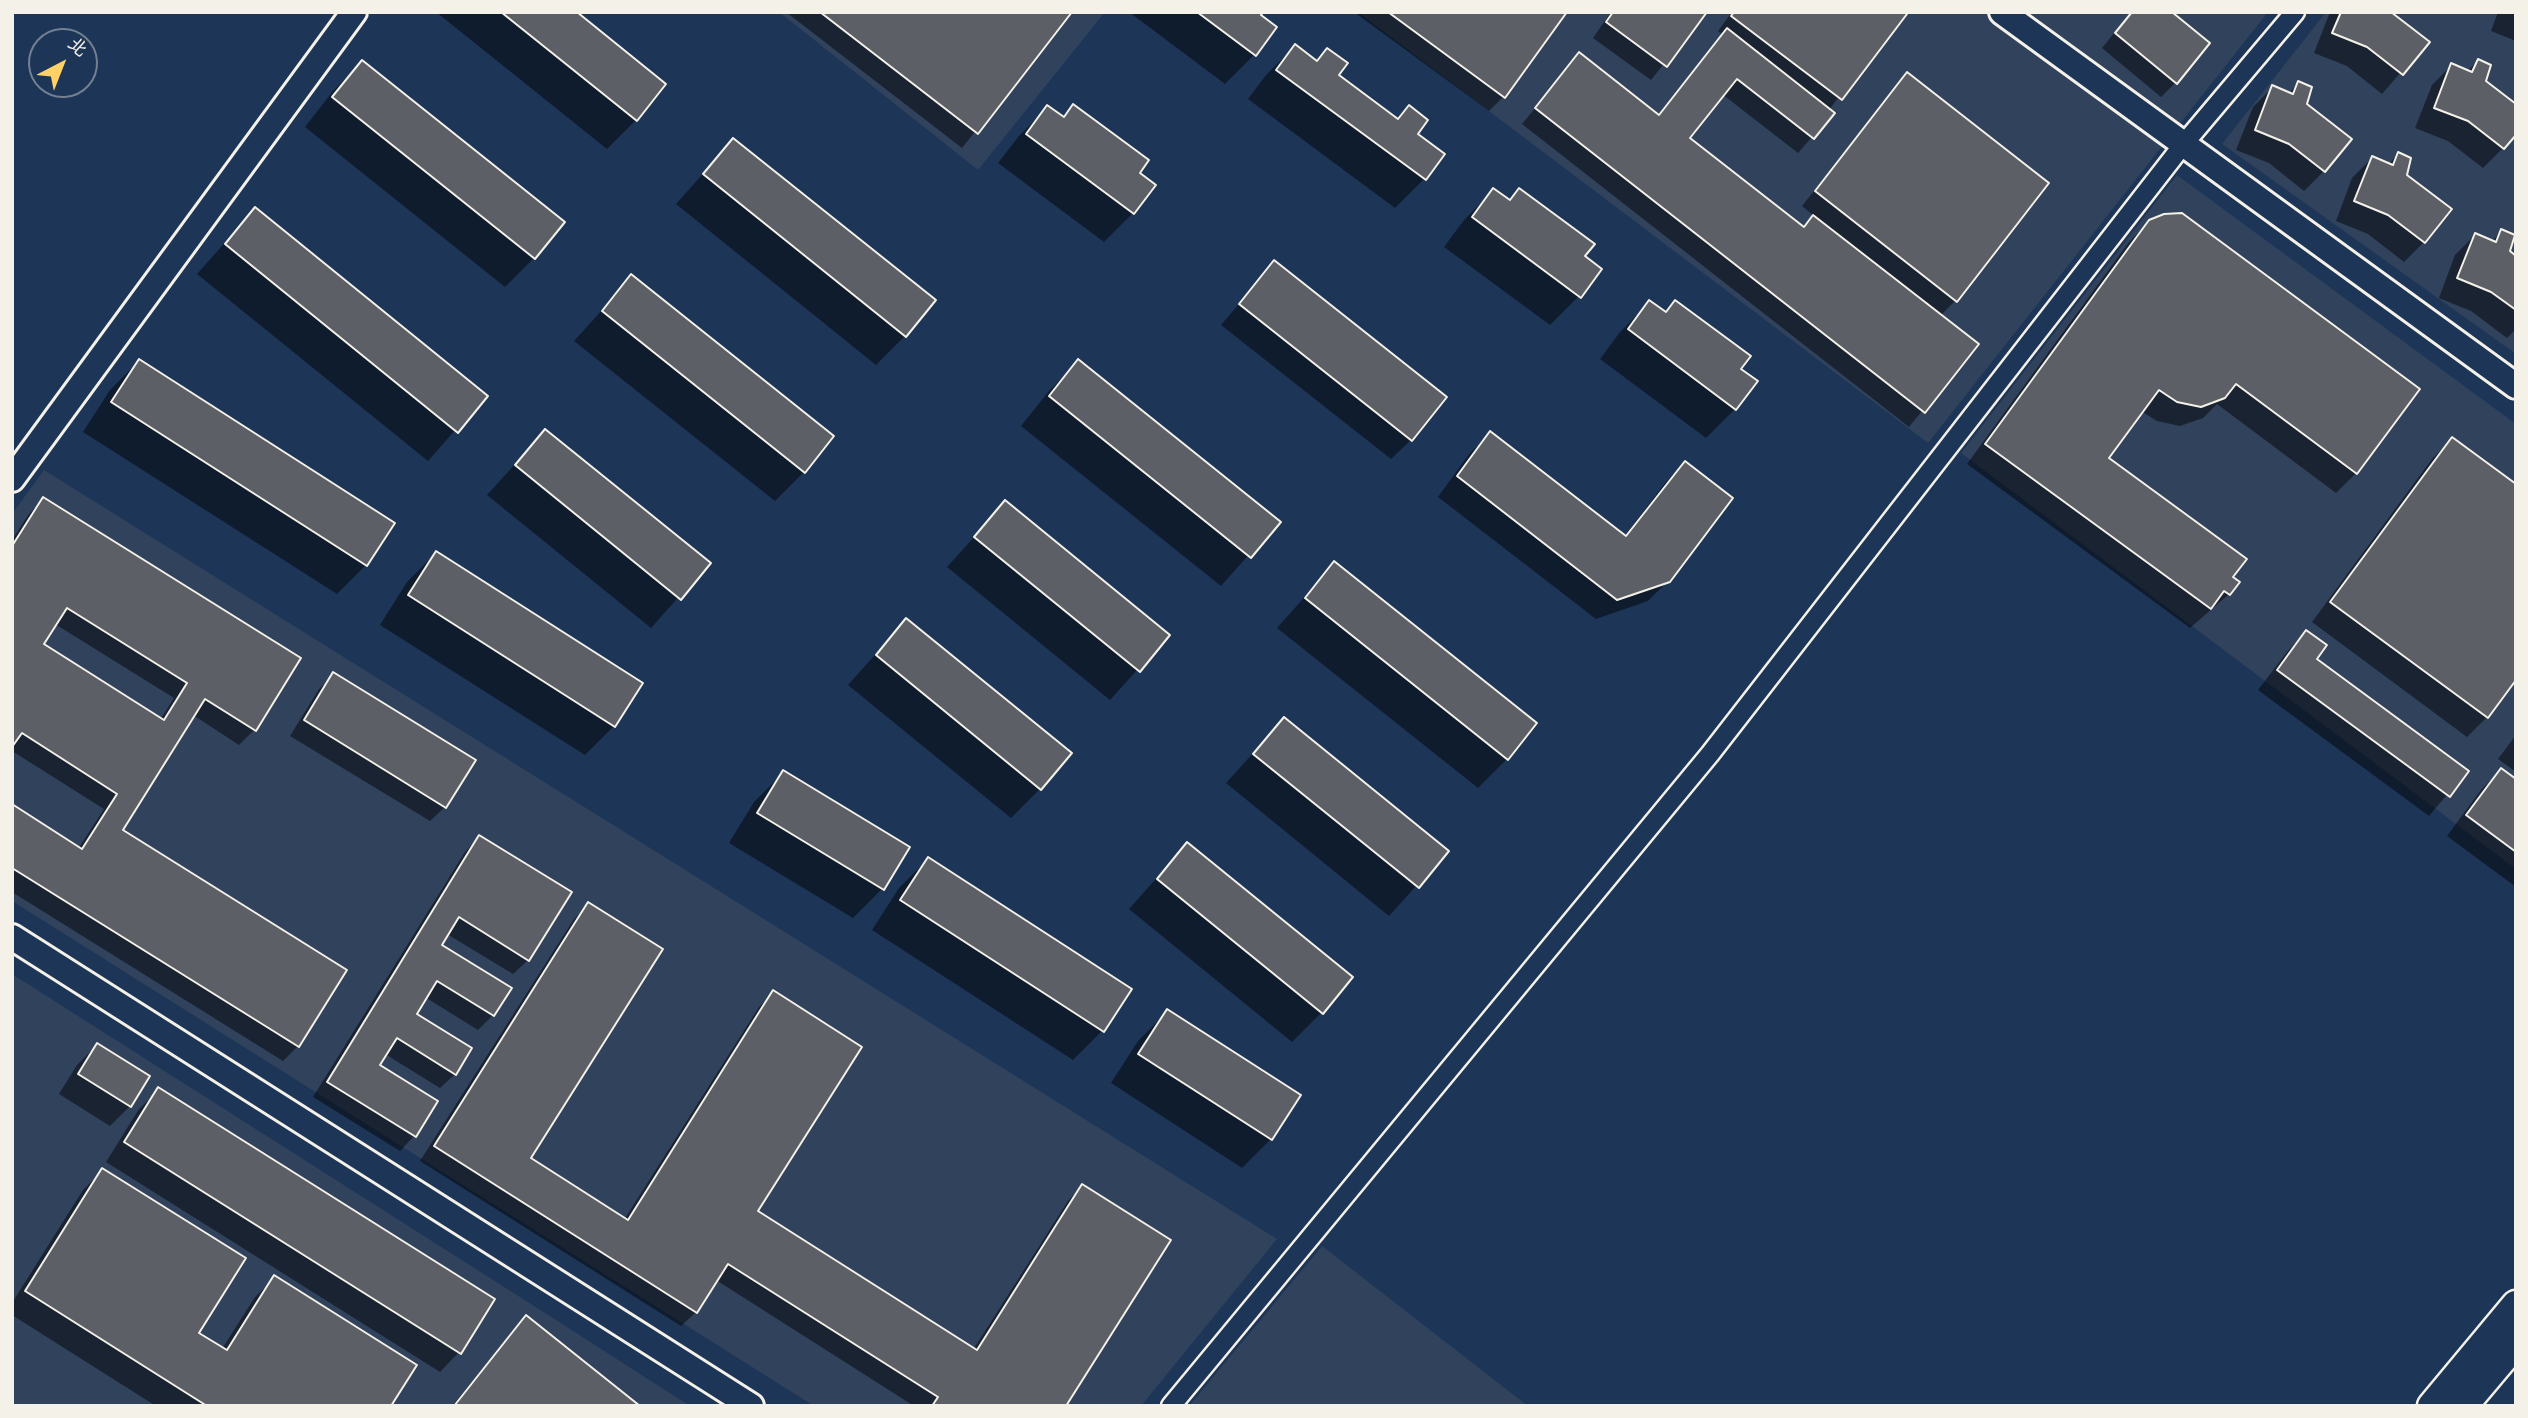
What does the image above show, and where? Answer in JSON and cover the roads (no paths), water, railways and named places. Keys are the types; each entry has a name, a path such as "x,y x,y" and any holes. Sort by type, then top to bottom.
{"main road":[{"path":"2432,1406 2516,1305"},
{"path":"2463,1406 2516,1343"}],"street":[{"path":"12,479 354,12"},
{"path":"2002,12 2182,146 2516,386"},
{"path":"1171,1406 1710,754 2182,146 2295,12"},
{"path":"12,937 751,1406"}]}
